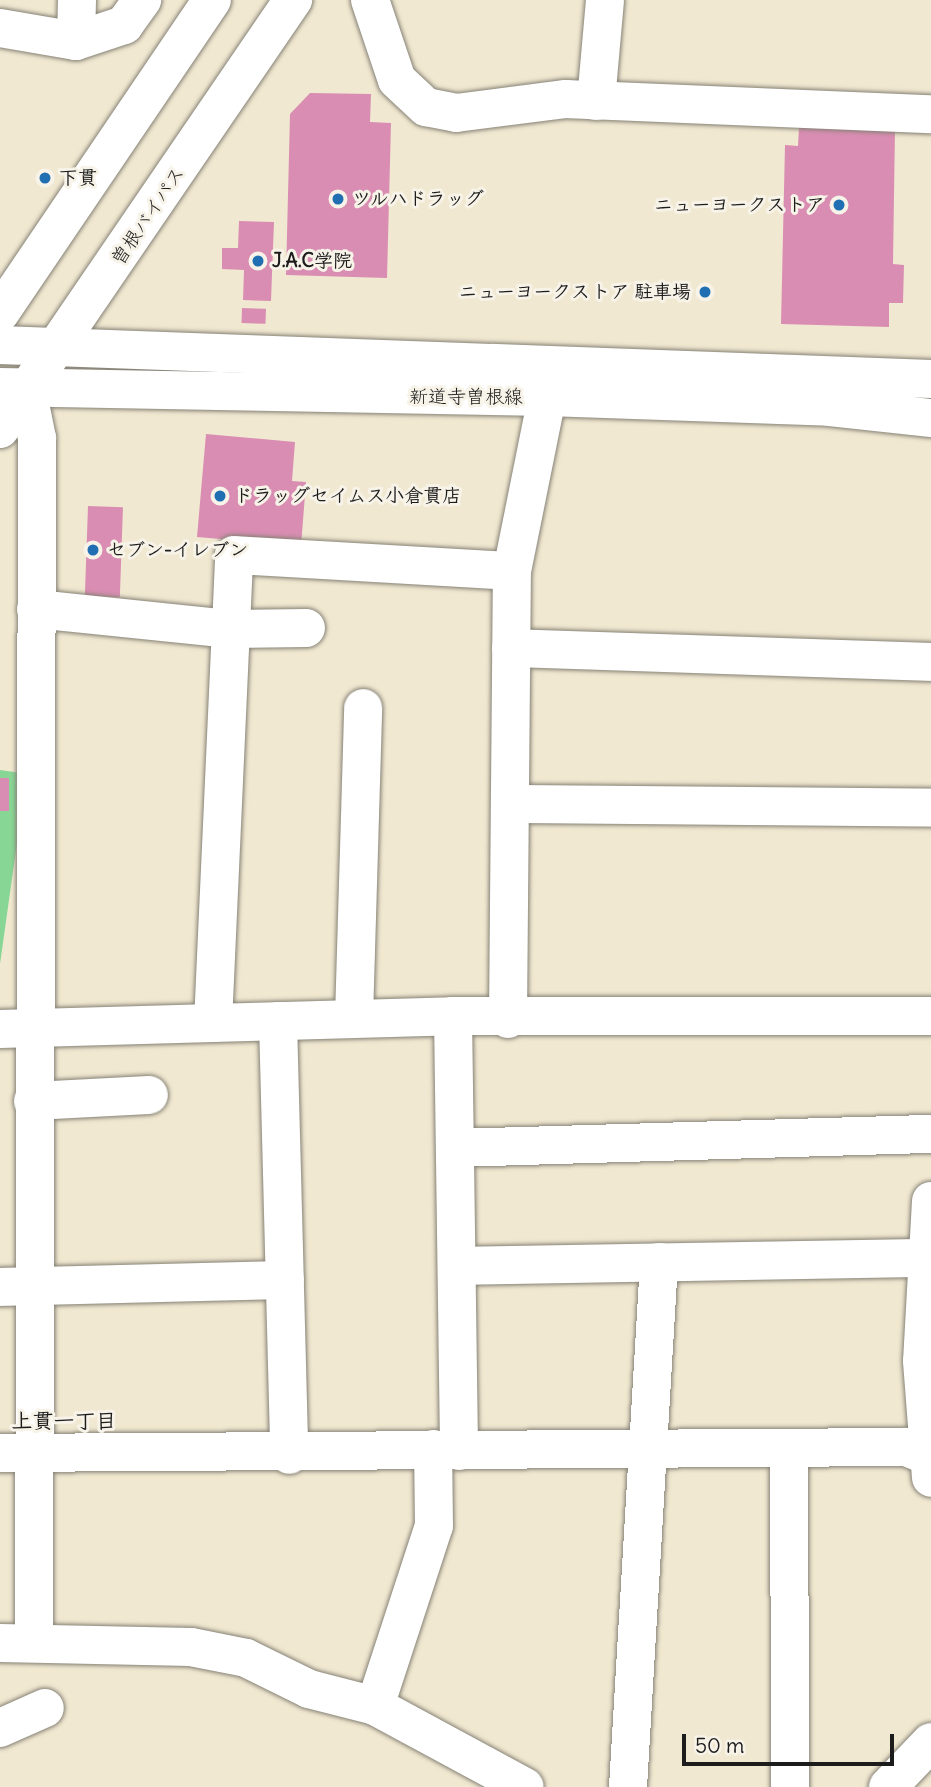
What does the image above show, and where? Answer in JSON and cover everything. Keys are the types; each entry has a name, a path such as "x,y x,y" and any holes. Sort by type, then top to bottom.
{"main road":[{"path":"76,41 77,0"},
{"path":"0,28 76,41 124,25 142,0"},
{"path":"0,313 212,0"},
{"name":"曽根バイパス","path":"0,429 13,388 56,349 293,0"},
{"path":"370,0 397,80 426,107 456,113 596,101 931,114"},
{"path":"596,101 605,0"},
{"name":"新道寺曽根線","path":"0,345 931,379"},
{"path":"13,388 37,438 36,610 17,1028 33,1101 15,1286 17,1641 191,1647 246,1658 309,1689 375,1706 525,1787"},
{"name":"新道寺曽根線","path":"13,388 547,397 830,407 931,418"},
{"path":"508,1019 512,571 547,397"},
{"path":"213,1023 234,555 512,571"},
{"path":"36,610 231,629 306,628"},
{"path":"511,648 931,662"},
{"path":"354,1018 363,708"},
{"path":"510,804 931,808"},
{"path":"17,1028 453,1016 508,1019 931,1016"},
{"path":"375,1706 434,1526 446,1450 457,1266 453,1016"},
{"path":"278,1021 289,1455"},
{"path":"33,1101 149,1095"},
{"path":"455,1149 931,1134"},
{"path":"930,1464 927,1257 931,1201"},
{"path":"457,1266 927,1257"},
{"path":"628,1787 660,1262"},
{"path":"15,1286 285,1280"},
{"path":"17,1453 289,1455 446,1450 789,1450 906,1447 930,1464"},
{"path":"789,1450 790,1787"},
{"path":"0,1728 45,1708"},
{"path":"888,1787 931,1742"}],"green space":[{"path":"0,770 27,774 0,964"}],"building":[{"name":"ツルハドラッグ","path":"310,93 371,94 370,122 391,123 387,278 286,275 290,114"},
{"name":"ニューヨークストア","path":"799,127 895,129 893,264 904,265 903,303 889,303 889,327 781,324 785,145 798,146"},
{"path":"239,221 274,222 271,301 243,300 244,270 222,269 222,248 238,248"},
{"path":"242,308 266,309 265,324 241,323"},
{"path":"206,434 295,442 292,481 306,482 301,546 197,537"},
{"path":"88,506 123,507 120,597 85,596"},
{"path":"0,778 9,778 9,811 0,811"}],"place":[{"name":"下貫","path":"45,178"},
{"name":"ツルハドラッグ","path":"338,199"},
{"name":"ニューヨークストア","path":"839,205"},
{"name":"J.A.C学院","path":"258,261"},
{"name":"ニューヨークストア 駐車場","path":"705,292"},
{"name":"ドラッグセイムス小倉貫店","path":"220,496"},
{"name":"セブン-イレブン","path":"93,550"}],"district":[{"name":"上貫一丁目","path":"64,1421"}]}
